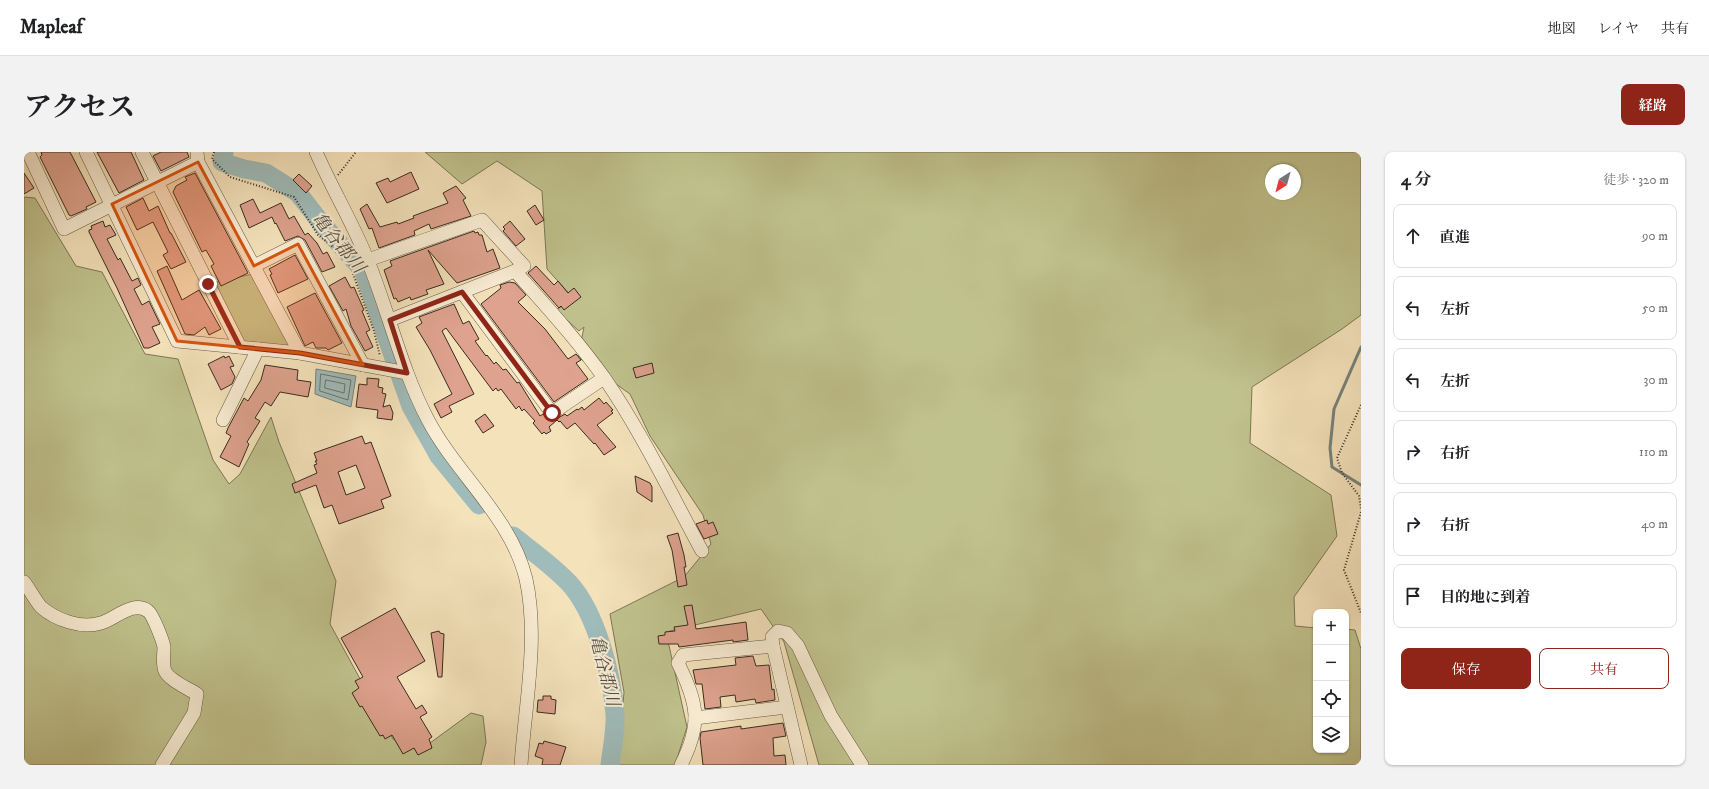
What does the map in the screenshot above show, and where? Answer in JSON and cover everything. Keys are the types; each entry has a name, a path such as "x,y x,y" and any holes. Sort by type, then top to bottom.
{"street":[{"path":"28,152 64,229 157,182 198,157 300,353"},
{"path":"86,152 177,341 300,353 407,373"},
{"path":"142,152 240,347"},
{"path":"316,152 368,260 390,320 407,373 418,400 440,441 503,528 519,556 529,600 532,648 521,765 516,765"},
{"path":"368,260 482,220 524,266 515,272 390,320"},
{"path":"254,266 298,244 363,364"},
{"path":"515,272 552,312 604,378 652,457 702,551"},
{"path":"462,292 552,413 604,378"},
{"path":"223,420 258,349"},
{"path":"24,582 41,606 65,621 85,624 100,623 132,608 140,607 149,612 164,646 163,660 165,672 171,678 197,694 194,713 162,765"},
{"path":"800,765 773,646 772,637 778,631 787,633 794,640 831,716 862,765"},
{"path":"681,765 693,740 695,718 691,692 678,663 683,655 773,646"},
{"path":"695,718 787,707"}],"path":[{"path":"1361,405 1337,458 1342,473 1359,496 1361,511 1344,570 1361,613"}],"highlighted area":[{"path":"198,162 254,266 298,244 363,365 300,353 177,341 112,204"}],"green space":[{"path":"425,152 1361,152 1361,315 1342,329 1252,387 1250,443 1331,495 1337,536 1294,597 1295,626 1313,628 1313,753 1349,753 1349,629 1355,630 1361,649 1361,765 819,765 784,642 761,609 666,632 687,727 675,765 618,765 624,692 610,614 684,577 711,544 703,515 650,436 630,394 578,357 584,327 579,331 556,310 574,299 547,269 542,191 497,161 462,184"},
{"path":"24,197 35,198 76,266 102,272 145,354 178,359 213,460 229,484 240,474 271,417 279,442 336,581 330,624 393,739 419,751 471,713 483,716 486,742 481,765 24,765"},
{"path":"257,273 300,353 240,347 208,284"}],"water":[{"path":"316,369 356,376 351,407 315,394"}],"building":[{"path":"41,152 70,152 96,202 86,207 87,209 71,216 69,215 40,157 42,155"},
{"path":"97,152 131,152 144,180 119,193"},
{"path":"161,152 187,152 189,157 161,171 153,156"},
{"path":"411,172 419,189 387,203 376,183 388,178 390,182"},
{"path":"24,173 34,188 24,194"},
{"path":"195,173 248,273 221,286 211,266 214,264 206,250 202,252 173,192 176,186 187,180 185,177"},
{"path":"299,174 312,186 306,193 293,180"},
{"path":"456,186 466,198 463,200 471,216 431,229 429,224 414,231 415,235 379,248 372,228 369,229 360,209 367,204 380,227 397,222 398,224 414,218 413,216 448,203 443,193"},
{"path":"143,198 149,211 158,206 170,233 186,262 171,269 163,255 168,252 153,222 137,230 126,207"},
{"path":"253,199 260,213 281,203 289,219 294,216 305,235 308,233 317,243 323,254 327,252 335,267 322,272 305,240 298,236 285,241 272,217 249,228 240,205"},
{"path":"535,205 544,220 536,225 527,211"},
{"path":"103,221 105,227 110,225 116,235 107,239 118,260 120,258 132,281 138,278 141,285 134,289 142,305 149,301 160,324 152,327 160,343 149,348 144,348 117,288 89,232 89,230 92,229 91,226"},
{"path":"510,221 525,239 516,246 503,231 505,229 503,227"},
{"path":"474,231 475,233 478,232 479,235 482,235 487,252 493,249 500,268 457,283 428,250 444,284 426,290 428,294 411,300 410,297 398,302 396,298 394,299 384,270 392,266 390,261"},
{"path":"295,255 308,279 278,293 269,269"},
{"path":"167,266 182,300 199,290 221,329 209,335 205,327 194,335 185,334 157,271"},
{"path":"536,266 554,285 558,281 568,293 574,288 581,297 564,310 561,306 559,308 528,273"},
{"path":"345,277 351,288 354,287 364,310 362,311 370,330 366,332 373,347 365,351 351,326 346,309 343,311 329,286"},
{"path":"509,282 515,283 526,295 518,302 545,329 568,359 576,354 581,360 576,363 588,379 554,402 481,304 501,288 500,285"},
{"path":"315,293 342,343 328,350 326,348 316,348 313,342 305,346 287,307"},
{"path":"454,304 463,324 469,321 479,339 475,341 486,356 487,355 494,364 496,362 503,370 506,369 517,383 519,382 540,416 543,414 548,420 553,421 565,414 567,416 582,407 584,410 599,398 604,404 606,402 613,410 611,411 613,413 597,425 616,447 604,455 595,443 594,444 575,423 567,429 560,421 559,422 557,420 549,427 551,431 546,434 544,432 542,434 533,423 535,421 524,409 522,411 519,406 516,409 501,389 498,391 496,388 493,391 446,328 442,331 474,394 449,406 452,412 441,418 434,404 452,394 430,350 416,327 422,323 419,317"},
{"path":"224,356 225,358 229,356 234,366 230,367 235,377 232,384 221,390 208,364"},
{"path":"652,363 654,373 636,378 633,368"},
{"path":"265,365 298,370 297,380 311,382 308,397 280,392 271,406 265,402 255,418 260,421 247,442 249,444 239,467 220,457 231,436 226,433 244,398 248,401 261,380"},
{"path":"367,378 379,379 378,387 383,388 382,393 386,394 383,407 390,405 393,413 392,420 377,418 378,410 356,407 359,384 367,385"},
{"path":"485,414 494,426 483,433 475,421"},
{"path":"362,436 365,444 371,442 391,496 381,500 384,508 339,524 332,505 324,508 316,485 295,493 292,484 317,473 314,465 317,464 315,461 317,461 314,453","holes":["356,465 365,488 346,495 338,472"]},
{"path":"635,476 650,483 652,487 652,502 637,492"},
{"path":"707,520 708,524 713,522 718,534 704,539 696,524"},
{"path":"678,533 684,555 687,585 678,587 672,550 667,536"},
{"path":"692,605 696,629 746,622 748,640 733,642 733,640 679,647 678,644 659,644 658,636 665,635 665,632 675,631 674,627 688,625 684,606"},
{"path":"395,608 425,661 397,677 416,709 422,705 427,713 420,717 432,737 429,739 432,748 418,755 414,748 403,754 392,735 385,739 383,735 380,736 362,706 360,707 352,693 359,688 355,681 363,677 341,638"},
{"path":"439,631 440,633 444,634 442,677 438,677 431,633"},
{"path":"753,656 756,666 769,665 772,690 774,689 775,700 756,703 755,699 736,702 735,695 720,697 721,707 705,709 702,684 696,684 693,670 736,665 735,658"},
{"path":"543,696 551,696 551,699 556,700 555,714 537,712 538,700 543,700"},
{"path":"783,723 786,736 773,738 774,756 785,755 786,765 703,765 700,738 701,732 741,726 741,729"},
{"path":"544,741 566,747 560,765 542,765 543,759 535,756 539,743 543,744"}],"waterway":[{"name":"亀谷郡川","path":"224,152 222,162 244,169 266,173 298,193 322,224 363,270 411,406 439,456 479,505"},
{"path":"1361,347 1334,409 1330,448 1332,467 1361,485"},
{"name":"亀谷郡川","path":"513,536 569,583 579,595 595,627 606,663 615,714 614,739 610,765"}],"route":[{"path":"208,284 240,347 300,353 407,373 390,320 462,292 552,413"}]}
